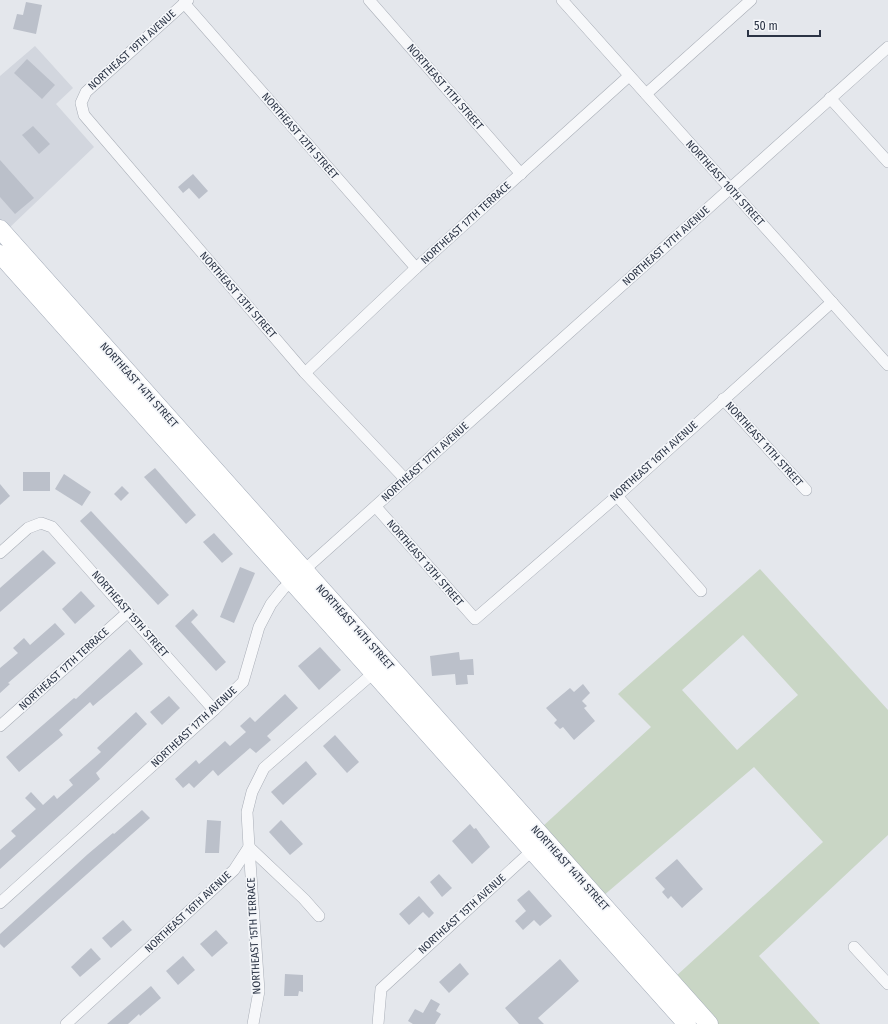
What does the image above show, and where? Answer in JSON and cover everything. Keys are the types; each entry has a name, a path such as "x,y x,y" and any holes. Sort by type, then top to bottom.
{"main road":[{"name":"NORTHEAST 14TH STREET","path":"0,229 298,576"},
{"name":"NORTHEAST 14TH STREET","path":"0,254 298,576 380,667 539,845 685,1018 710,1024"}],"street":[{"name":"NORTHEAST 11TH STREET","path":"369,0 521,174"},
{"name":"NORTHEAST 10TH STREET","path":"562,0 729,189 888,365"},
{"path":"646,94 751,0"},
{"name":"NORTHEAST 19TH AVENUE","path":"81,103 86,92 186,1"},
{"name":"NORTHEAST 12TH STREET","path":"186,1 416,268"},
{"name":"NORTHEAST 17TH AVENUE","path":"0,903 214,710 243,682 259,627 275,598 888,47"},
{"name":"NORTHEAST 17TH TERRACE","path":"305,373 416,268 629,76"},
{"path":"830,98 888,162"},
{"name":"NORTHEAST 13TH STREET","path":"81,103 84,115 305,373 405,480"},
{"name":"NORTHEAST 16TH AVENUE","path":"474,619 617,496 832,302"},
{"name":"NORTHEAST 11TH STREET","path":"723,399 806,490"},
{"path":"617,496 701,591"},
{"name":"NORTHEAST 13TH STREET","path":"376,507 474,619"},
{"name":"NORTHEAST 15TH STREET","path":"0,553 28,528 41,523 52,527 214,710"},
{"name":"NORTHEAST 17TH TERRACE","path":"0,726 128,612"},
{"path":"319,916 304,899 249,847 247,812 252,792 264,768 380,667"},
{"name":"NORTHEAST 15TH AVENUE","path":"378,1024 381,989 539,845"},
{"name":"NORTHEAST 16TH AVENUE","path":"66,1024 234,870 249,847"},
{"name":"NORTHEAST 15TH TERRACE","path":"249,847 259,992 253,1024"},
{"path":"854,947 888,984"}],"shaded area":[{"path":"35,46 73,88 56,104 94,147 8,229 0,221 0,76"}],"green space":[{"path":"760,569 888,710 888,835 759,956 820,1024 717,1024 675,977 823,842 754,767 603,896 542,827 651,727 618,694","holes":["743,635 798,695 737,750 682,690"]}],"building":[{"path":"26,2 42,5 36,34 13,29 17,14 23,15"},
{"path":"27,59 55,85 42,99 14,73"},
{"path":"33,126 50,144 39,154 22,135"},
{"path":"0,160 34,198 15,214 0,197"},
{"path":"193,174 208,191 199,199 189,188 183,193 178,187"},
{"path":"155,468 196,515 186,524 144,477"},
{"path":"23,472 50,472 50,491 23,491"},
{"path":"64,474 91,492 82,506 55,489"},
{"path":"0,484 10,496 0,505"},
{"path":"122,486 129,493 121,501 114,494"},
{"path":"91,511 169,595 158,605 80,521"},
{"path":"214,533 233,554 222,563 203,542"},
{"path":"43,550 56,563 0,612 0,588"},
{"path":"240,567 255,573 234,623 220,617"},
{"path":"81,591 95,606 75,624 62,609"},
{"path":"193,609 198,615 191,622 226,662 216,671 175,626"},
{"path":"55,623 65,634 8,683 10,684 0,693 0,668 18,653 13,648 24,638 30,645"},
{"path":"320,647 341,670 319,690 298,666"},
{"path":"130,649 143,664 93,706 90,702 59,730 63,735 19,772 6,757 74,698 76,699"},
{"path":"459,652 460,660 473,659 474,675 467,675 468,684 456,685 455,674 432,676 430,656"},
{"path":"583,684 590,693 582,701 587,706 584,708 595,721 574,740 563,727 560,729 554,723 557,720 546,708 570,688 574,692"},
{"path":"285,694 298,708 267,736 271,740 256,753 250,748 218,776 213,770 194,788 189,783 183,788 175,779 196,760 199,764 225,741 230,746 246,732 240,726 250,717 255,722"},
{"path":"169,696 180,708 162,725 150,712"},
{"path":"136,712 147,724 96,773 100,779 0,869 0,850 16,836 11,831 36,809 25,798 31,792 43,805 54,795 57,799 73,785 69,780 101,752 97,748"},
{"path":"335,735 359,762 347,773 323,746"},
{"path":"306,761 317,774 283,805 271,792"},
{"path":"142,810 150,818 4,948 0,944 0,934 88,854"},
{"path":"207,820 221,821 219,853 205,853"},
{"path":"281,820 303,844 290,855 269,832"},
{"path":"470,824 474,829 476,828 490,847 472,864 452,841"},
{"path":"677,859 703,889 682,908 671,896 668,899 662,892 665,889 655,878"},
{"path":"439,874 452,888 442,897 430,882"},
{"path":"529,890 552,916 540,926 534,920 523,930 515,921 526,911 517,900"},
{"path":"419,896 434,913 429,918 423,912 409,925 399,914"},
{"path":"123,920 132,930 111,948 102,938"},
{"path":"216,930 228,943 212,957 200,944"},
{"path":"91,948 101,959 80,977 71,967"},
{"path":"183,956 195,970 178,985 166,971"},
{"path":"560,959 579,981 538,1018 544,1024 519,1024 505,1008"},
{"path":"460,963 469,974 449,993 439,982"},
{"path":"285,974 303,975 303,992 299,991 298,996 284,996"},
{"path":"151,986 161,998 128,1024 107,1024"},
{"path":"431,999 440,1004 436,1011 441,1014 435,1024 413,1024 408,1021 415,1009 423,1013"}]}
